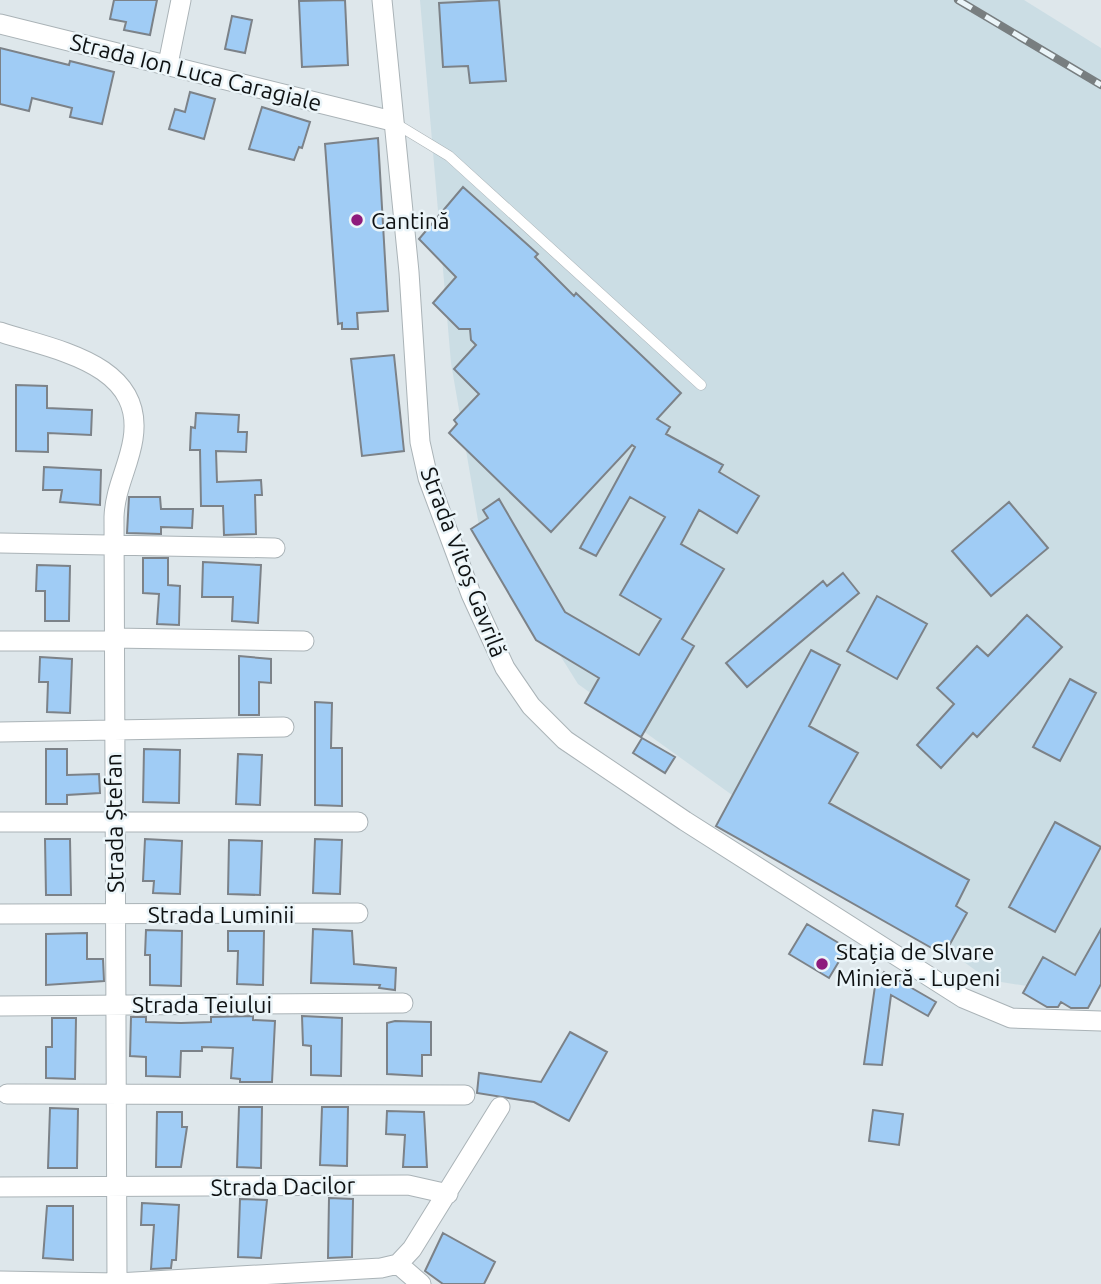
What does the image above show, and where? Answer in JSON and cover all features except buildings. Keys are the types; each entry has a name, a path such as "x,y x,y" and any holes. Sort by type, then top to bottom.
{"street":[{"path":"168,64 181,0"},
{"name":"Strada Vitoș Gavrilă","path":"382,0 409,272 420,442 428,478 486,631 505,668 531,706 565,740 640,791 962,998 1011,1018 1101,1021"},
{"name":"Strada Ion Luca Caragiale","path":"0,24 392,121"},
{"name":"Strada Ștefan","path":"0,332 74,357 109,374 122,384 134,415 132,443 116,492 113,546 117,1284"},
{"path":"0,543 275,548"},
{"path":"0,641 304,641"},
{"path":"0,732 285,727"},
{"path":"0,822 358,822"},
{"name":"Strada Luminii","path":"0,914 358,913"},
{"name":"Strada Teiului","path":"1,1006 403,1003"},
{"path":"7,1094 465,1095"},
{"path":"0,1281 117,1284 381,1268 398,1264 412,1249 448,1194 500,1107"},
{"name":"Strada Dacilor","path":"0,1187 408,1185 448,1194"},
{"path":"398,1264 421,1284"}],"lane":[{"path":"392,121 449,156 701,385"}],"shaded area":[{"path":"420,0 1024,0 1101,48 1101,989 1064,992 989,980 578,684 479,526 451,363"}],"railway":[{"path":"958,0 1101,85"}],"place":[{"name":"Cantină","path":"357,220"},
{"name":"Stația de Slvare Minieră - Lupeni","path":"822,964"}]}
